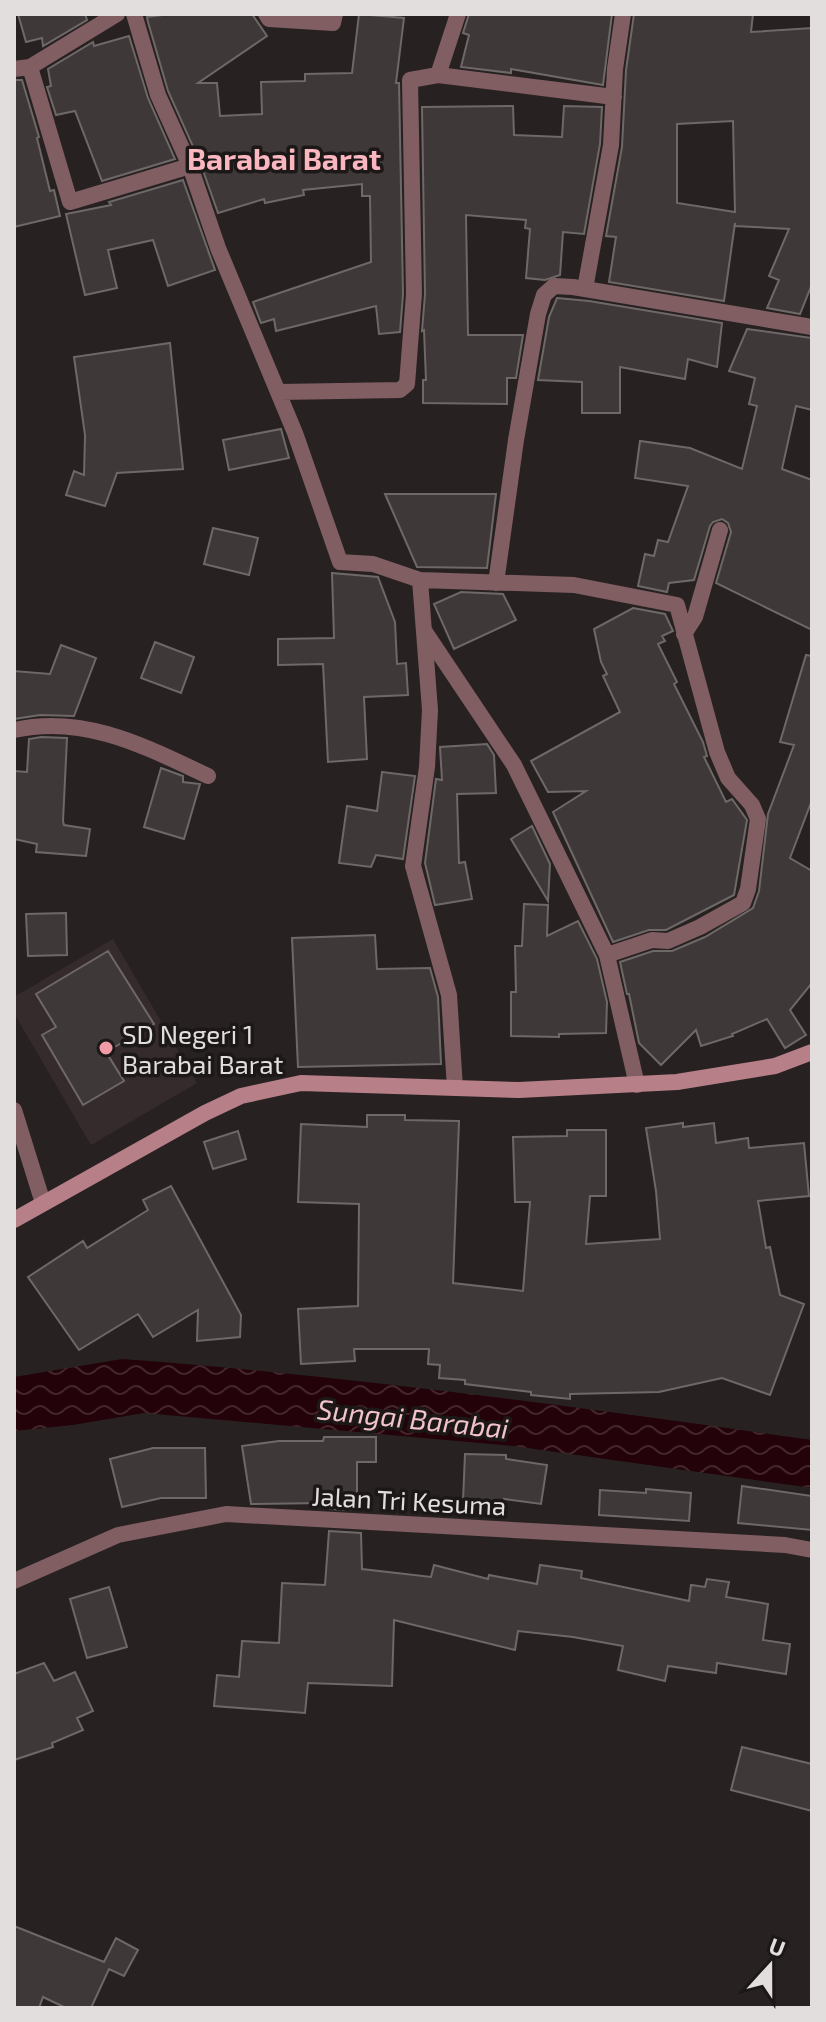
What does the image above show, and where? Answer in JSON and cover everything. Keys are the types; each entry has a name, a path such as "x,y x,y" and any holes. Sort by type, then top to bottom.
{"main road":[{"path":"14,1220 205,1113 241,1096 301,1083 519,1090 637,1085 677,1082 775,1066 812,1052"}],"street":[{"path":"117,14 22,68 70,202 190,166"},
{"path":"134,14 158,95 190,166 218,248 279,392 340,562 373,564 420,580 574,585 677,605 717,752 728,778 752,805 758,819 748,889 743,903 700,927 668,941 652,940 607,955"},
{"path":"266,14 269,19 333,23 335,14"},
{"path":"438,75 458,14"},
{"path":"585,289 611,145 623,14"},
{"path":"279,392 400,390 407,384 414,294 410,80 438,75 614,97"},
{"path":"496,583 516,440 541,304 544,295 554,286 812,327"},
{"path":"684,634 695,617 720,530"},
{"path":"420,580 430,710 427,767 413,866 449,995 455,1088"},
{"path":"424,630 514,765 607,955 637,1085"},
{"path":"14,730 38,725 66,726 129,739 208,776"},
{"path":"14,1110 43,1203"},
{"name":"Jalan Tri Kesuma","path":"14,1581 118,1535 226,1514 769,1544 812,1550"}],"shaded area":[{"name":"SD Negeri 1 Barabai Barat","path":"113,939 197,1083 91,1145 14,1013 14,997"}],"water":[{"name":"Sungai Barabai","path":"122,1359 382,1384 812,1440 812,1488 513,1446 144,1413 14,1431 14,1377"}],"building":[{"path":"18,14 85,14 87,20 43,46 42,38 26,42"},
{"path":"252,14 267,36 198,83 217,83 220,116 262,114 261,82 305,81 305,74 352,73 359,14 404,18 396,83 399,83 403,294 400,332 379,334 376,306 276,331 274,319 261,323 253,302 371,262 370,196 362,196 362,184 303,190 304,195 265,203 264,199 218,213 200,162 168,91 148,22 147,17"},
{"path":"469,14 612,14 603,85 511,69 511,73 461,67 469,35 463,33"},
{"path":"634,14 753,14 751,32 812,28 812,284 800,314 767,308 779,280 769,276 789,229 735,226 735,223 724,301 609,282 616,237 606,236 622,147 626,70","holes":["733,121 735,212 677,203 677,124"]},
{"path":"129,36 148,98 175,159 102,181 75,111 56,115 47,87 51,86 48,69 93,42 94,46"},
{"path":"14,80 22,80 39,137 50,191 54,190 60,216 14,227"},
{"path":"513,106 514,135 562,137 564,106 602,107 600,144 584,234 563,232 560,275 545,280 526,278 530,229 525,228 526,220 466,215 468,335 523,335 516,378 507,378 507,404 423,403 423,380 426,380 422,331 425,294 422,107"},
{"path":"183,180 215,270 168,286 153,240 108,250 117,288 85,295 66,214 111,205 109,202"},
{"path":"557,298 722,323 717,367 688,359 685,379 620,367 620,413 582,413 582,382 538,380 549,317"},
{"path":"747,329 812,338 812,410 796,406 782,469 812,480 812,630 716,583 731,532 728,523 722,519 710,526 694,580 669,583 667,592 638,586 645,554 654,556 658,540 668,542 688,486 635,478 640,441 690,448 742,469 757,406 749,404 755,378 729,371"},
{"path":"170,343 183,469 117,473 105,506 66,495 74,471 84,475 85,435 74,357"},
{"path":"281,429 289,458 229,470 223,440"},
{"path":"385,494 496,494 487,568 417,567"},
{"path":"213,528 258,538 249,575 204,564"},
{"path":"332,573 378,577 395,622 397,664 406,663 408,695 364,697 367,759 328,762 323,664 278,665 278,639 334,638"},
{"path":"461,592 503,594 516,620 454,649 434,604"},
{"path":"633,608 665,614 673,631 662,636 665,641 658,644 703,742 707,756 704,757 726,802 732,799 747,820 734,895 666,930 649,930 613,942 553,812 586,791 548,792 531,761 620,712 603,676 607,674 601,662 594,629"},
{"path":"155,642 194,657 181,693 141,678"},
{"path":"61,645 96,658 74,716 40,715 14,719 14,671 50,674"},
{"path":"806,655 812,656 812,800 790,858 812,871 812,983 790,1010 806,1035 785,1048 767,1019 733,1036 701,1046 696,1030 661,1065 639,1043 620,962 653,951 672,951 705,937 753,908 759,891 768,814 794,745 780,742"},
{"path":"67,738 63,821 64,825 90,829 86,856 36,852 37,844 14,839 14,771 27,772 29,739"},
{"path":"487,744 494,755 496,793 457,794 459,863 465,862 472,899 435,905 425,863 436,779 442,780 440,747"},
{"path":"161,768 183,776 183,782 200,784 184,839 144,827"},
{"path":"382,772 415,776 403,859 376,855 371,867 339,863 347,806 377,811"},
{"path":"532,826 550,864 548,901 511,839"},
{"path":"524,904 548,905 547,936 578,921 597,959 607,1002 606,1033 559,1034 559,1037 511,1036 511,992 516,992 515,946 522,946"},
{"path":"66,913 67,955 28,956 26,914"},
{"path":"375,935 377,969 430,968 438,997 441,1064 298,1067 292,938"},
{"path":"108,951 154,1024 106,1052 124,1081 83,1105 42,1035 56,1027 36,994"},
{"path":"367,1115 405,1115 405,1120 459,1121 453,1283 523,1291 530,1202 515,1202 513,1137 567,1136 567,1130 606,1130 606,1196 590,1196 586,1244 660,1239 646,1128 714,1123 716,1143 748,1138 749,1148 804,1143 809,1196 758,1201 766,1248 770,1247 780,1295 804,1304 770,1395 722,1378 659,1392 570,1394 570,1399 531,1395 531,1392 439,1378 440,1365 428,1364 429,1349 354,1349 355,1361 301,1364 298,1309 358,1306 359,1204 298,1202 301,1124 367,1127"},
{"path":"238,1131 246,1159 213,1169 204,1142"},
{"path":"171,1186 241,1315 240,1337 197,1341 198,1310 153,1337 138,1314 79,1350 28,1277 83,1241 87,1248 148,1210 143,1200"},
{"path":"324,1437 376,1437 376,1462 357,1462 357,1510 330,1509 330,1505 323,1503 251,1504 242,1446 279,1441 323,1441"},
{"path":"153,1448 205,1448 206,1498 161,1498 122,1507 110,1459"},
{"path":"465,1454 506,1455 506,1459 547,1465 541,1504 504,1499 504,1504 463,1501"},
{"path":"742,1486 812,1496 812,1530 738,1523"},
{"path":"646,1489 691,1493 689,1521 599,1515 600,1490 646,1493"},
{"path":"329,1531 361,1533 362,1569 431,1577 434,1565 488,1579 489,1575 537,1584 540,1565 582,1571 581,1578 689,1601 691,1585 705,1587 707,1579 729,1582 726,1597 768,1604 763,1640 790,1644 786,1674 717,1663 716,1673 668,1666 665,1681 618,1670 623,1646 518,1631 515,1650 394,1620 392,1686 308,1683 305,1713 214,1706 217,1675 239,1677 242,1641 279,1643 282,1583 325,1585"},
{"path":"109,1587 127,1647 87,1658 70,1599"},
{"path":"44,1663 54,1681 75,1672 93,1711 77,1718 83,1730 52,1743 53,1747 14,1760 14,1674"},
{"path":"742,1747 812,1764 812,1811 731,1790"},
{"path":"14,1926 104,1962 116,1938 138,1950 124,1976 109,1969 91,2008 66,2008 43,1997 39,2008 14,2008"}],"place":[{"name":"SD Negeri 1 Barabai Barat","path":"106,1048"}],"district":[{"name":"Barabai Barat","path":"284,158"}]}
